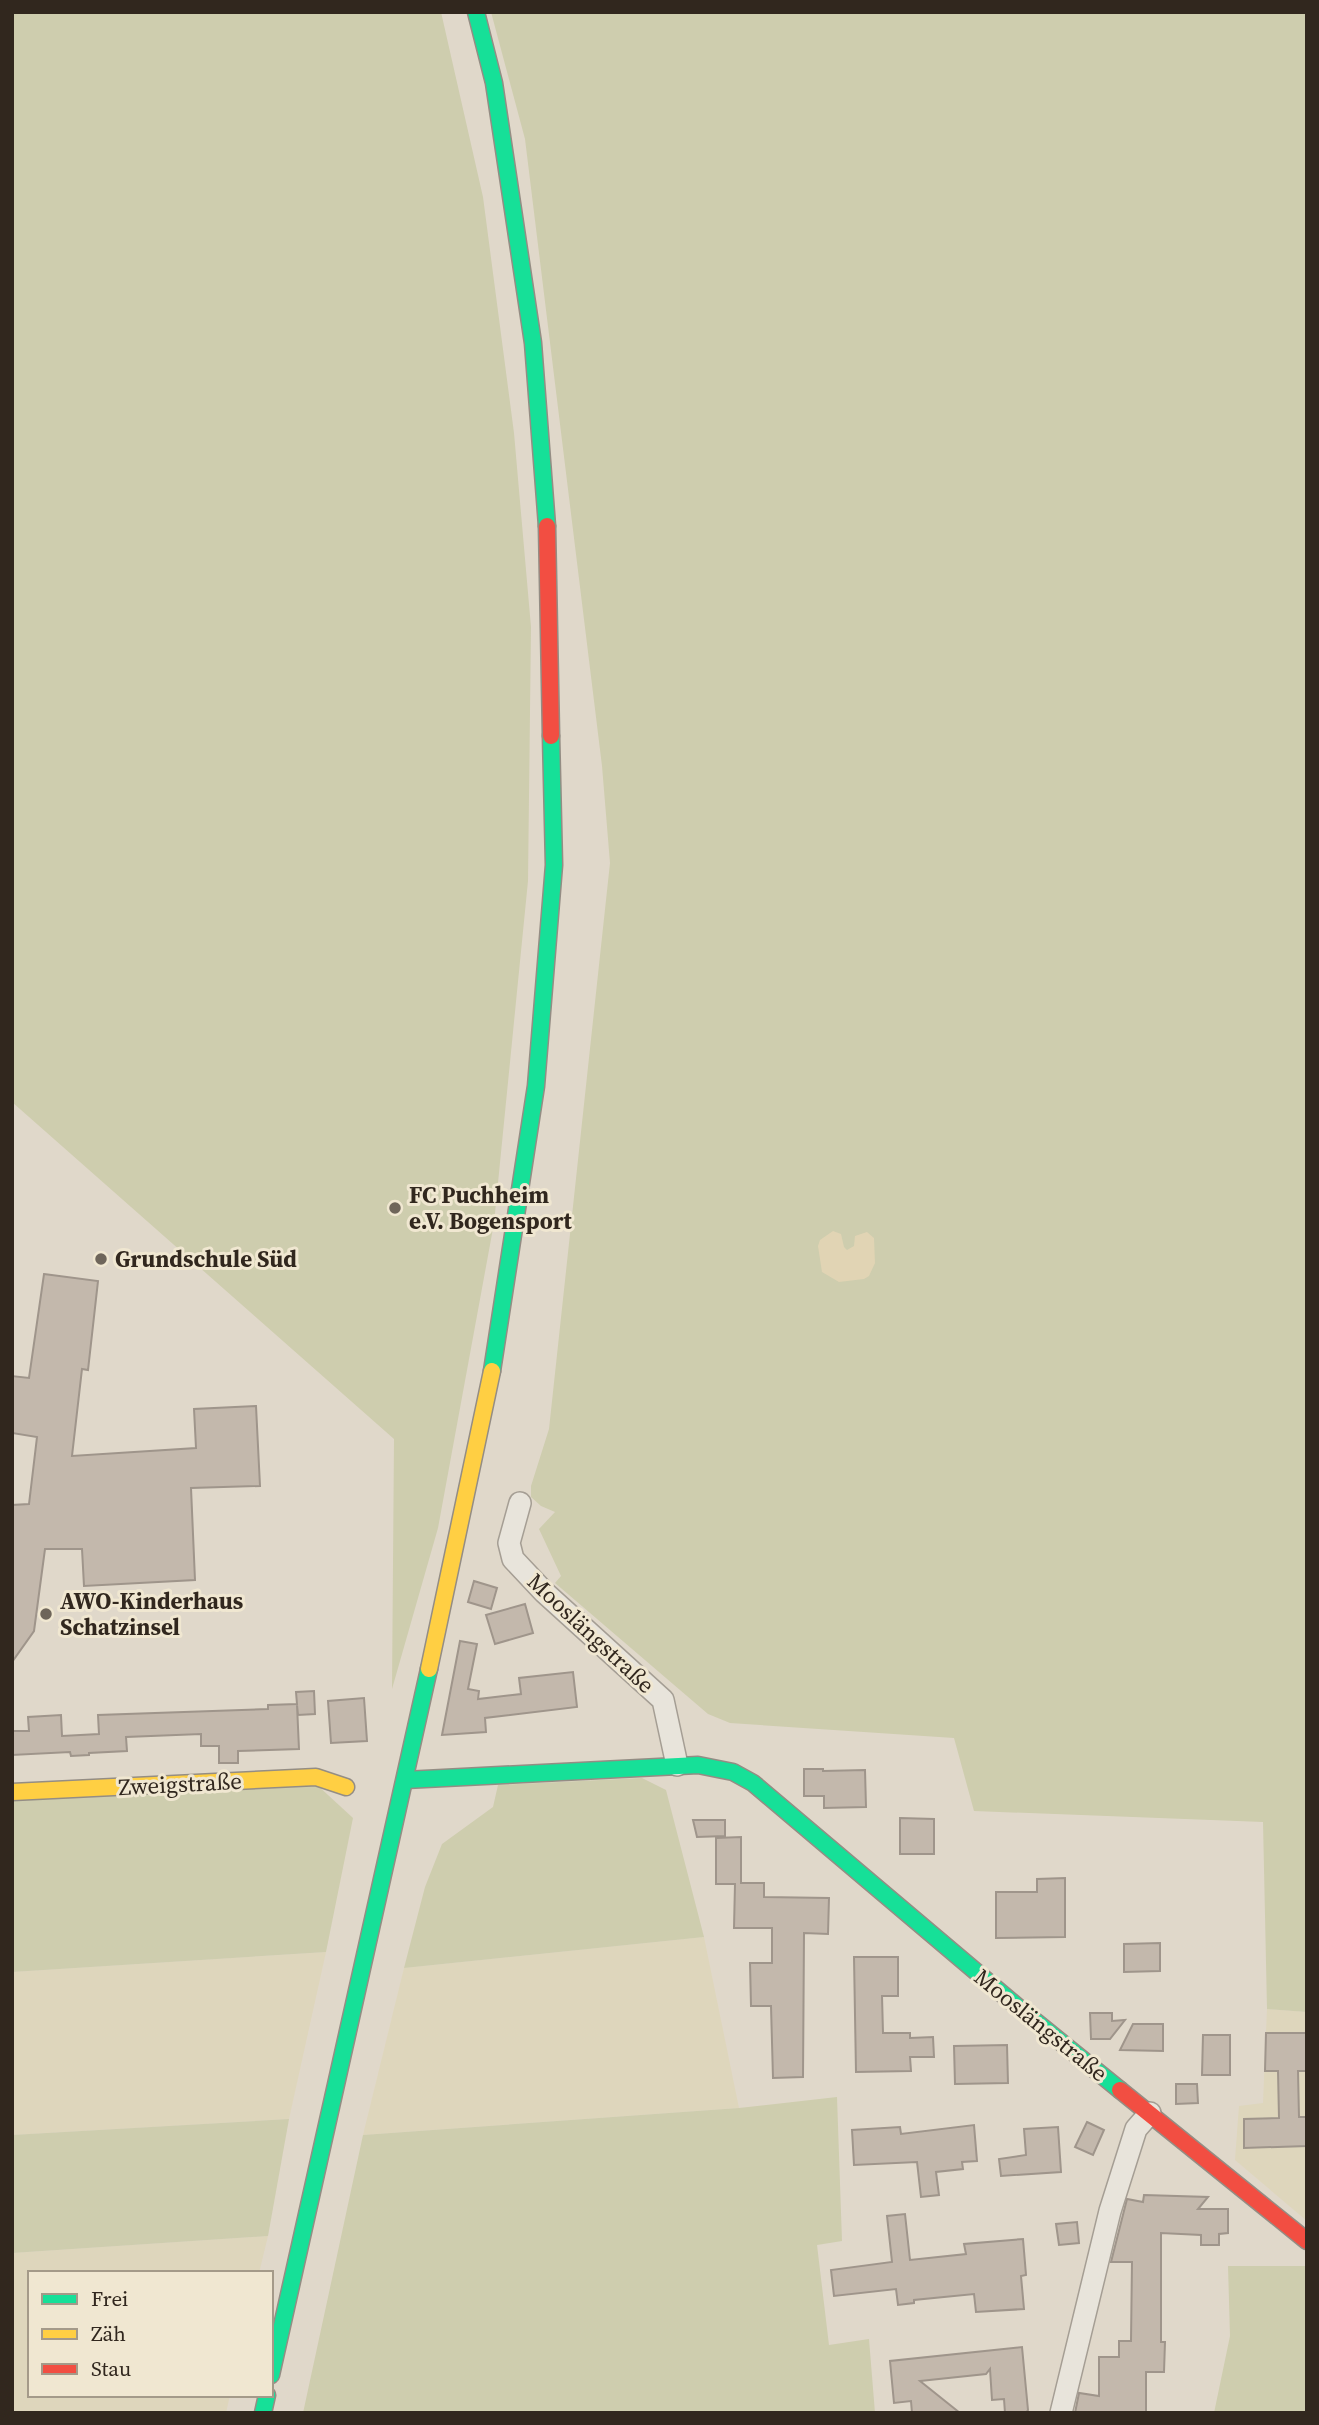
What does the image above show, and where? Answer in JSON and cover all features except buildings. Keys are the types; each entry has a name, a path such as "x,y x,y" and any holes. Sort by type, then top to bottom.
{"street":[{"path":"273,2366 405,1780 490,1386 536,1086 554,865 547,526 533,343 494,83 476,12"},
{"name":"Mooslängstraße","path":"520,1503 509,1543 513,1559 544,1592 663,1700 677,1765"},
{"name":"Mooslängstraße","path":"405,1780 677,1765 698,1765 733,1772 753,1783 891,1902 1307,2241"},
{"name":"Zweigstraße","path":"12,1792 316,1777 346,1787"},
{"path":"1061,2413 1110,2211 1136,2129 1150,2113"}],"shaded area":[{"path":"704,1937 739,2108 363,2135 404,1968"},
{"path":"326,1952 289,2119 12,2135 12,1972"},
{"path":"1267,2009 1307,2012 1307,2221 1235,2160 1239,2106 1263,2103"},
{"path":"268,2236 259,2271 28,2271 28,2397 230,2397 226,2413 12,2413 12,2253"}],"green space":[{"path":"12,12 441,12 483,197 514,433 531,627 528,881 494,1223 438,1528 392,1689 394,1439 12,1102"},
{"path":"491,12 1307,12 1307,2012 1267,2009 1263,1822 974,1811 954,1738 730,1723 708,1714 555,1583 561,1576 539,1529 555,1512 541,1506 531,1497 531,1486 549,1429 610,863 602,766 525,139"},
{"path":"642,1778 666,1790 704,1937 404,1968 425,1887 442,1844 493,1807 498,1785"},
{"path":"315,1783 353,1818 326,1952 12,1972 12,1785"},
{"path":"837,2097 842,2241 817,2245 829,2345 869,2339 875,2413 303,2413 363,2135 739,2108"},
{"path":"289,2119 268,2236 12,2253 12,2135"},
{"path":"1228,2266 1307,2266 1307,2413 1214,2413 1230,2336"}],"sand":[{"path":"833,1231 841,1234 847,1250 854,1246 855,1236 867,1232 874,1238 875,1263 869,1276 839,1282 822,1272 818,1246 820,1240"}],"traffic: fast":[{"path":"476,12 494,83 533,343 547,526"},
{"path":"492,1371 536,1086 554,865 551,736"},
{"path":"273,2366 429,1669"},
{"path":"405,1780 698,1765 733,1772 753,1783 1120,2090"},
{"path":"263,2413 267,2397"}],"traffic: slow":[{"path":"429,1669 492,1371"},
{"path":"12,1792 316,1777 346,1787"}],"traffic: jam":[{"path":"547,526 551,736"},
{"path":"1120,2090 1307,2241"}],"place":[{"name":"FC Puchheim e.V. Bogensport","path":"395,1208"},
{"name":"Grundschule Süd","path":"101,1259"},
{"name":"AWO-Kinderhaus Schatzinsel","path":"46,1614"}]}
